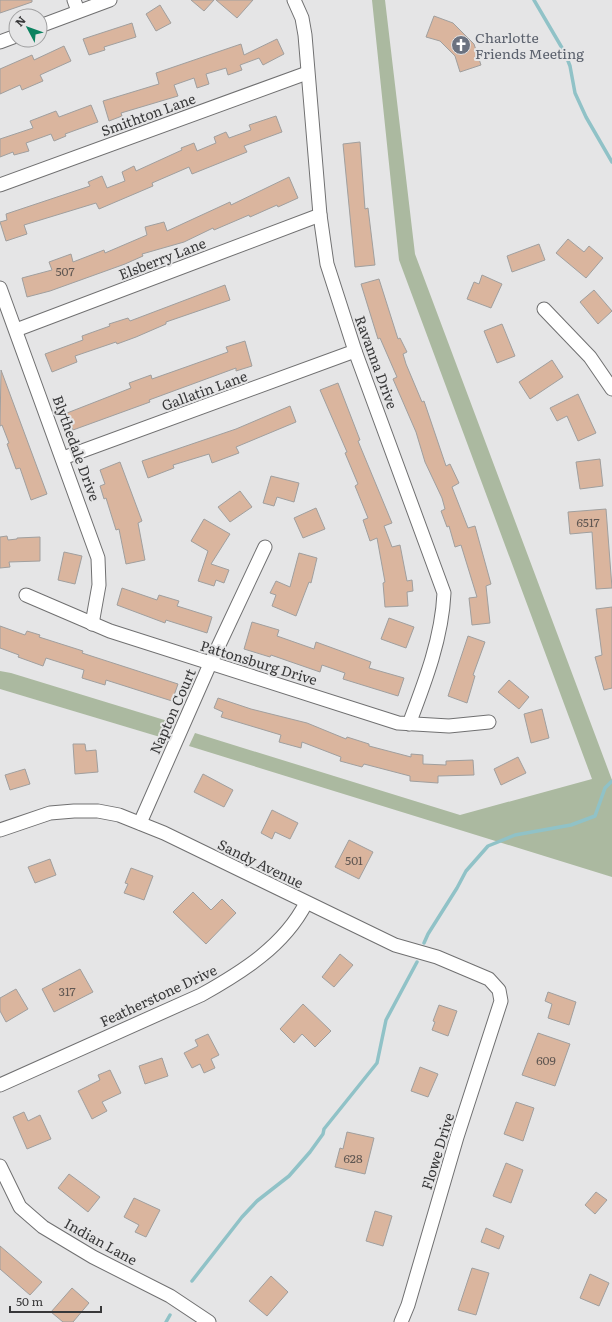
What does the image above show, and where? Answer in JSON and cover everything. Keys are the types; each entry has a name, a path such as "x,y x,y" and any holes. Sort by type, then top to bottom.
{"street":[{"path":"48,22 76,6 110,0"},
{"name":"Ravanna Drive","path":"294,0 302,18 320,215 327,264 355,351 444,593 444,613 436,644 409,724"},
{"name":"Smithton Lane","path":"0,185 307,73"},
{"name":"Elsberry Lane","path":"16,330 320,215"},
{"name":"Blythedale Drive","path":"0,288 63,458 98,558 99,585 92,624"},
{"path":"544,309 590,357 612,389"},
{"name":"Gallatin Lane","path":"63,458 355,351"},
{"name":"Napton Court","path":"140,823 210,664 265,547"},
{"name":"Pattonsburg Drive","path":"26,595 92,624 210,664 398,723 449,726 489,722"},
{"name":"Sandy Avenue","path":"0,830 43,815 74,811 98,811 119,815 164,833 395,945 466,968 489,980 499,990"},
{"name":"Featherstone Drive","path":"0,1085 201,995 231,978 271,948 291,927 306,903"},
{"name":"Flowe Drive","path":"401,1322 408,1305 457,1137 501,1001 499,990"},
{"name":"Indian Lane","path":"0,1166 20,1207 43,1227 93,1257 170,1296 209,1322"}],"green space":[{"path":"372,0 385,0 415,254 612,780 612,877 189,746 195,733 460,815 592,779 399,260"},
{"path":"0,671 11,673 171,722 160,737 0,689"}],"building":[{"path":"0,0 32,0 32,2 15,8 8,8 8,10 0,13"},
{"path":"191,0 214,0 204,11"},
{"path":"216,0 253,0 237,18"},
{"path":"160,5 171,23 156,31 146,14"},
{"name":"Charlotte Friends Meeting","path":"434,16 453,23 474,44 481,65 460,72 455,56 440,41 426,37"},
{"path":"132,23 136,37 104,47 105,50 89,55 83,39"},
{"path":"277,39 284,54 263,65 259,58 240,65 242,70 228,75 226,68 206,74 209,84 197,88 194,78 174,85 178,96 121,113 122,116 109,121 103,101 159,84 156,73 241,44 244,55"},
{"path":"64,46 71,61 40,75 43,81 22,90 20,85 0,94 0,69 32,55 34,60"},
{"path":"91,105 98,122 65,134 66,136 54,141 51,134 26,143 29,151 14,155 13,152 0,157 0,139 33,128 30,121 56,111 59,117"},
{"path":"276,116 282,132 244,146 247,152 192,174 189,167 152,183 153,186 99,209 96,203 24,225 27,234 6,241 0,222 7,220 6,214 90,186 88,182 102,176 107,188 125,181 122,172 134,166 136,171 194,143 197,151 216,143 214,137 226,132 229,138 251,130 249,125"},
{"path":"360,142 365,209 368,208 375,265 355,267 343,144"},
{"path":"289,177 298,198 278,207 277,205 250,217 249,215 214,230 213,228 184,242 142,254 143,256 125,264 50,291 27,297 22,278 52,270 49,262 71,254 73,262 104,250 105,253 147,235 145,227 164,222 167,231 230,202 231,205"},
{"path":"568,239 584,252 589,246 603,258 586,278 556,253"},
{"path":"539,244 545,260 512,272 507,256"},
{"path":"482,275 502,284 491,308 467,299 474,282 479,284"},
{"path":"379,279 398,339 400,338 407,352 403,354 406,364 422,402 424,401 446,466 450,464 459,483 452,487 468,528 475,526 491,584 486,586 490,623 472,625 469,598 477,597 461,545 455,547 449,526 447,527 441,511 445,509 442,498 425,462 416,432 393,379 397,377 380,338 378,339 361,284"},
{"path":"225,285 230,300 166,322 166,324 117,344 116,342 75,356 77,362 52,372 45,354 83,340 82,336 110,326 109,324 128,318 130,321"},
{"path":"594,290 612,311 598,324 580,302"},
{"path":"502,324 515,356 497,363 484,331"},
{"path":"245,341 252,366 236,371 236,368 149,400 150,402 73,430 67,413 131,388 129,383 151,375 152,379 228,352 226,347"},
{"path":"552,360 563,377 530,399 519,382"},
{"path":"1,370 47,494 31,500 20,468 16,469 7,444 9,443 2,425 0,426"},
{"path":"338,383 360,440 358,441 392,523 384,526 392,547 400,545 407,581 412,580 413,591 407,592 408,606 385,607 383,583 385,582 377,538 370,541 363,520 368,518 355,486 358,484 345,453 347,452 320,390"},
{"path":"578,394 596,433 578,441 567,416 557,421 550,408"},
{"path":"290,406 296,422 236,447 239,453 212,463 209,454 173,465 174,468 148,478 142,461 236,429"},
{"path":"600,459 603,486 580,489 576,462"},
{"path":"120,462 142,521 138,523 145,560 126,564 119,529 116,530 106,498 104,499 100,486 105,484 100,470"},
{"path":"271,476 299,483 294,502 277,497 274,506 263,503"},
{"path":"240,491 252,507 230,522 218,507"},
{"path":"316,508 325,529 303,538 294,518"},
{"path":"606,509 612,588 596,589 592,532 570,534 568,512"},
{"path":"204,519 230,534 211,564 229,570 224,583 216,580 214,586 198,581 208,551 191,541"},
{"path":"7,536 8,540 40,537 40,561 9,562 10,567 0,568 0,537"},
{"path":"64,552 82,556 75,584 58,580"},
{"path":"299,553 317,558 311,583 309,582 296,616 272,606 276,595 270,593 276,581 290,587"},
{"path":"122,588 157,600 159,595 179,601 177,606 212,617 207,633 166,620 165,623 117,605"},
{"path":"612,607 612,688 604,690 595,657 602,655 596,609"},
{"path":"389,618 414,627 406,648 381,639"},
{"path":"252,622 279,630 277,636 314,649 316,642 371,662 369,668 404,678 398,696 343,679 345,673 322,665 320,672 271,655 270,657 244,649"},
{"path":"0,626 25,635 27,631 40,635 39,637 83,651 82,653 178,684 172,701 106,680 105,685 82,678 84,670 46,658 43,666 18,657 19,655 0,648"},
{"path":"468,636 485,642 473,675 475,676 467,703 448,696"},
{"path":"509,680 529,697 519,709 498,692"},
{"path":"218,698 251,709 307,723 346,739 347,737 369,744 369,746 411,757 411,754 423,755 423,764 446,765 446,761 473,760 474,775 438,776 438,783 410,781 410,776 364,764 362,767 340,761 341,757 302,742 301,748 279,742 281,735 221,717 223,712 214,708"},
{"path":"542,709 549,738 531,743 524,714"},
{"path":"73,744 85,744 86,751 96,750 98,772 75,774"},
{"path":"518,757 526,773 501,785 494,769"},
{"path":"25,769 30,784 10,790 5,775"},
{"path":"203,774 233,790 224,807 194,792"},
{"path":"272,810 298,823 290,839 275,832 272,839 261,833"},
{"path":"349,840 373,852 359,879 335,867"},
{"path":"50,859 56,875 35,883 28,867"},
{"path":"131,868 153,876 144,900 124,893 128,884 125,883"},
{"path":"193,892 211,910 222,899 236,913 206,944 173,912"},
{"path":"340,954 353,965 334,987 322,977"},
{"path":"80,969 93,992 54,1012 42,989"},
{"path":"16,989 28,1009 6,1022 0,1011 0,998"},
{"path":"548,992 576,1002 569,1025 548,1018 552,1004 545,1001"},
{"path":"303,1004 331,1031 315,1047 302,1034 294,1043 280,1029"},
{"path":"439,1005 457,1011 448,1036 432,1030 435,1022 433,1021"},
{"path":"538,1033 570,1044 555,1086 522,1075"},
{"path":"208,1034 219,1055 211,1059 215,1068 204,1073 200,1064 192,1068 184,1053 198,1046 195,1040"},
{"path":"162,1058 168,1076 145,1084 139,1066"},
{"path":"420,1067 438,1074 428,1097 411,1091"},
{"path":"110,1070 121,1093 102,1102 107,1111 92,1119 78,1091 100,1080 98,1075"},
{"path":"516,1102 534,1108 523,1141 504,1134"},
{"path":"24,1112 28,1121 40,1115 51,1139 27,1149 13,1117"},
{"path":"347,1132 374,1138 365,1174 335,1167 340,1148 343,1149"},
{"path":"506,1163 523,1170 511,1203 493,1196"},
{"path":"69,1174 100,1197 88,1212 58,1188"},
{"path":"596,1192 607,1200 595,1214 585,1205"},
{"path":"134,1198 160,1210 146,1237 135,1232 139,1225 124,1217"},
{"path":"375,1211 392,1216 383,1246 366,1241"},
{"path":"486,1228 504,1236 499,1249 481,1242"},
{"path":"0,1246 42,1282 30,1295 0,1269"},
{"path":"472,1268 489,1273 476,1315 458,1310"},
{"path":"590,1274 609,1283 599,1306 580,1298"},
{"path":"271,1276 288,1292 267,1316 249,1301"},
{"path":"72,1288 89,1303 73,1322 63,1322 51,1312"}],"waterway":[{"path":"534,0 565,53 570,66 575,93 586,117 612,162"},
{"path":"424,943 466,871 488,846 515,835 571,825 595,816 605,788 612,781"},
{"path":"192,1281 242,1217 257,1201 289,1176 310,1152 323,1134 324,1129 377,1063 386,1020 417,962"},
{"path":"166,1322 170,1315"}],"place":[{"name":"Charlotte Friends Meeting","path":"461,45"}]}
